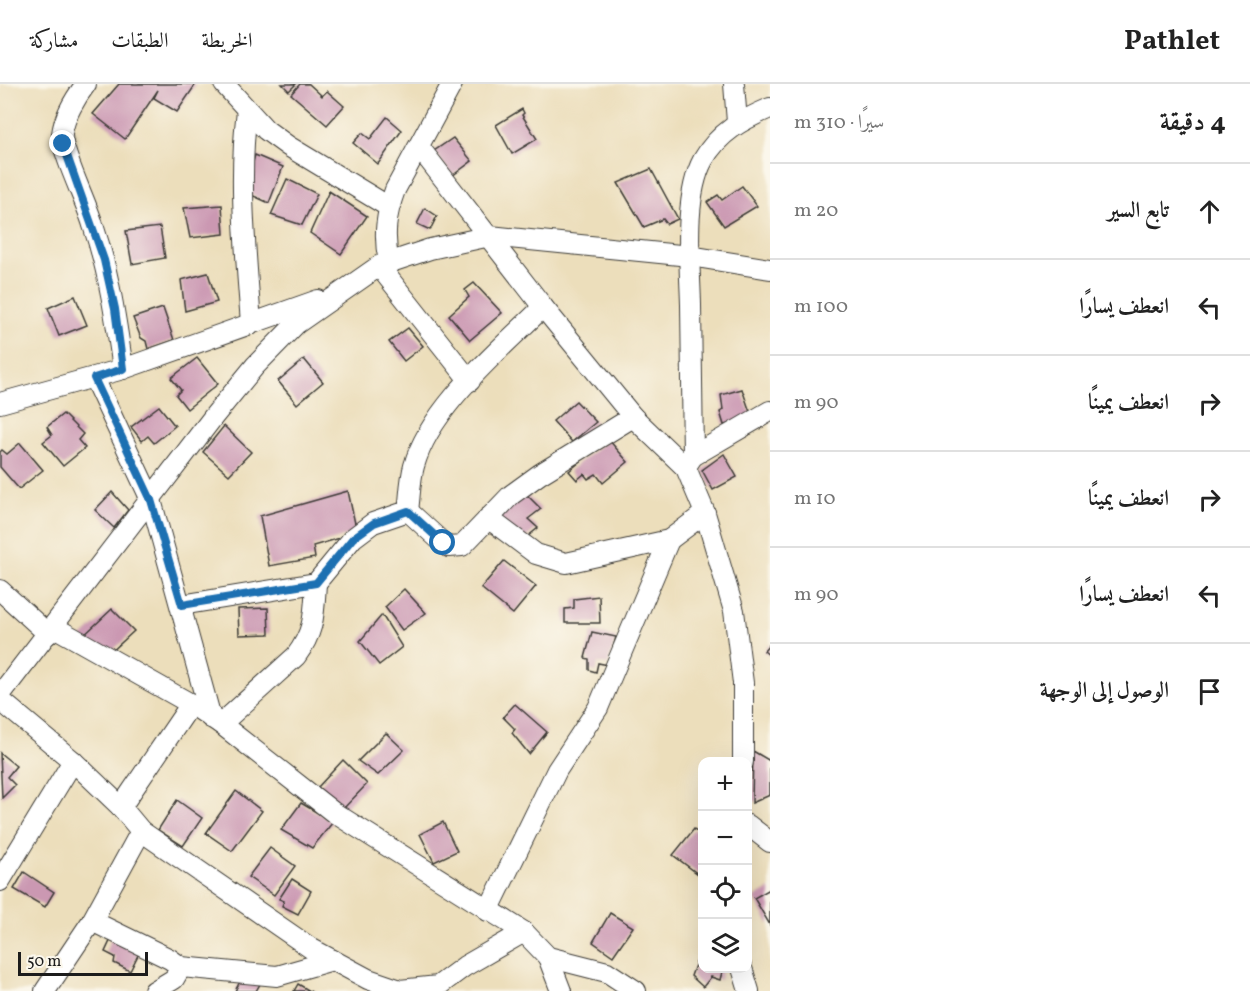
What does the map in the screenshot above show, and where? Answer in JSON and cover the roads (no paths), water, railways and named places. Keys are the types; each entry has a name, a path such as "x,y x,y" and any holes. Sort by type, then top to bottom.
{"street":[{"path":"86,84 65,125 63,144 83,195 104,260 115,309 123,369"},
{"path":"224,84 266,130 288,146 389,207"},
{"path":"452,84 395,190 389,207 384,242 384,264 470,381"},
{"path":"735,84 737,122"},
{"path":"743,757 740,647 734,611 689,462 690,256 694,185 700,169 718,139 737,122 770,108"},
{"path":"247,110 242,152 242,197 251,324"},
{"path":"419,147 543,307 633,417 689,462"},
{"path":"0,695 255,366 296,324 384,264 430,249 490,236 690,256 770,269"},
{"path":"0,403 123,369 340,292"},
{"path":"408,511 413,466 424,441 439,417 470,381 543,307"},
{"path":"94,378 151,500 216,721"},
{"path":"689,462 770,411"},
{"path":"408,511 449,547 462,546 511,495 540,474 633,417"},
{"path":"216,721 296,656 304,645 314,622 316,583 353,538 374,523 408,511"},
{"path":"488,518 536,554 566,563 669,540 705,513"},
{"path":"488,911 557,770 598,708 669,540"},
{"path":"182,605 316,583"},
{"path":"0,591 51,630 191,704 333,812 426,868 488,911 524,932 548,957 561,991"},
{"path":"0,700 73,761 121,807 141,831 312,949 368,979 400,990 438,986 465,966 524,932"},
{"path":"121,807 191,704"},
{"path":"0,881 73,761"},
{"path":"752,829 770,842"},
{"path":"45,991 92,921 141,831"},
{"path":"92,921 171,958 181,966 277,976 333,960"},
{"path":"548,957 607,972 636,991"},
{"path":"154,991 174,979 181,966"},
{"path":"743,973 749,991"}]}
